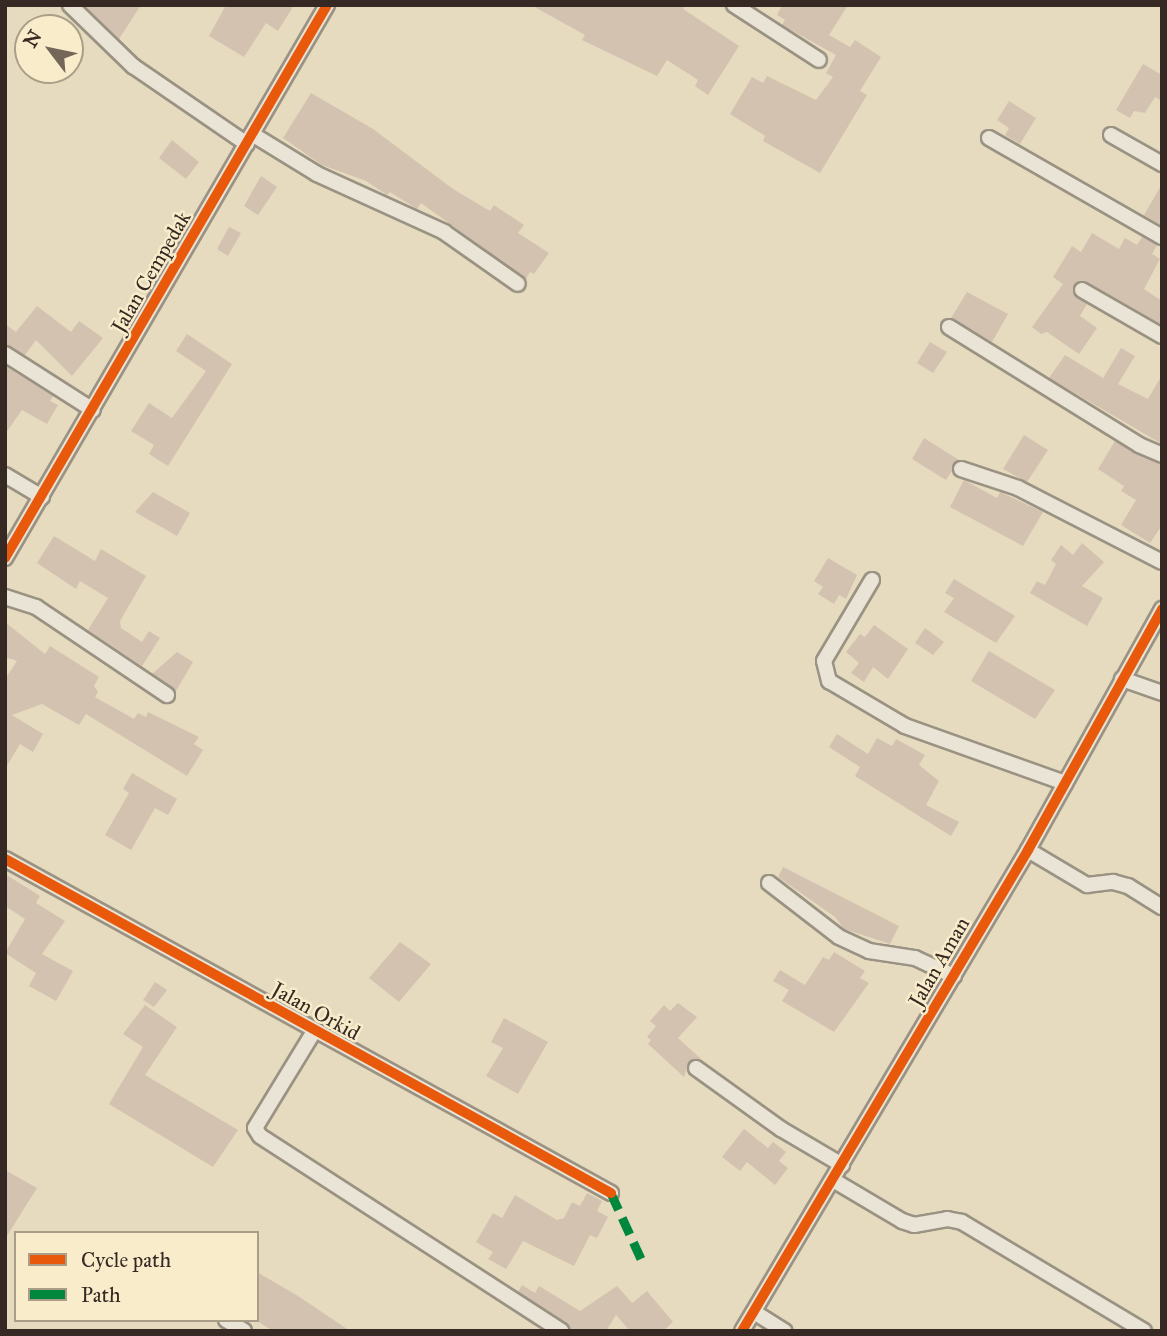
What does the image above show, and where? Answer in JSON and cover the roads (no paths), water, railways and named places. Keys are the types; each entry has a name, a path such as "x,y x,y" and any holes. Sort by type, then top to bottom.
{"street":[{"path":"70,5 133,66 249,139 317,174 444,232 518,284"},
{"name":"Jalan Cempedak","path":"5,558 327,5"},
{"path":"734,5 819,60"},
{"path":"1111,135 1162,164"},
{"path":"989,138 1162,237"},
{"path":"1082,290 1162,336"},
{"path":"949,327 1139,445 1162,454"},
{"path":"5,355 93,410"},
{"path":"961,469 1018,488 1162,562"},
{"path":"5,475 42,497"},
{"path":"872,580 824,661 829,681 905,726 1065,783"},
{"path":"5,597 36,607 167,695"},
{"name":"Jalan Aman","path":"742,1331 1028,850 1162,609"},
{"path":"1122,679 1162,693"},
{"path":"1028,850 1087,885 1112,882 1128,886 1162,907"},
{"name":"Jalan Orkid","path":"5,859 313,1033 611,1193"},
{"path":"769,883 839,937 869,951 915,958 954,976"},
{"path":"313,1033 255,1128 260,1136 561,1331"},
{"path":"695,1068 781,1129 842,1165"},
{"path":"834,1180 902,1221 914,1225 947,1219 962,1222 1144,1331"},
{"path":"754,1312 785,1331"}]}
